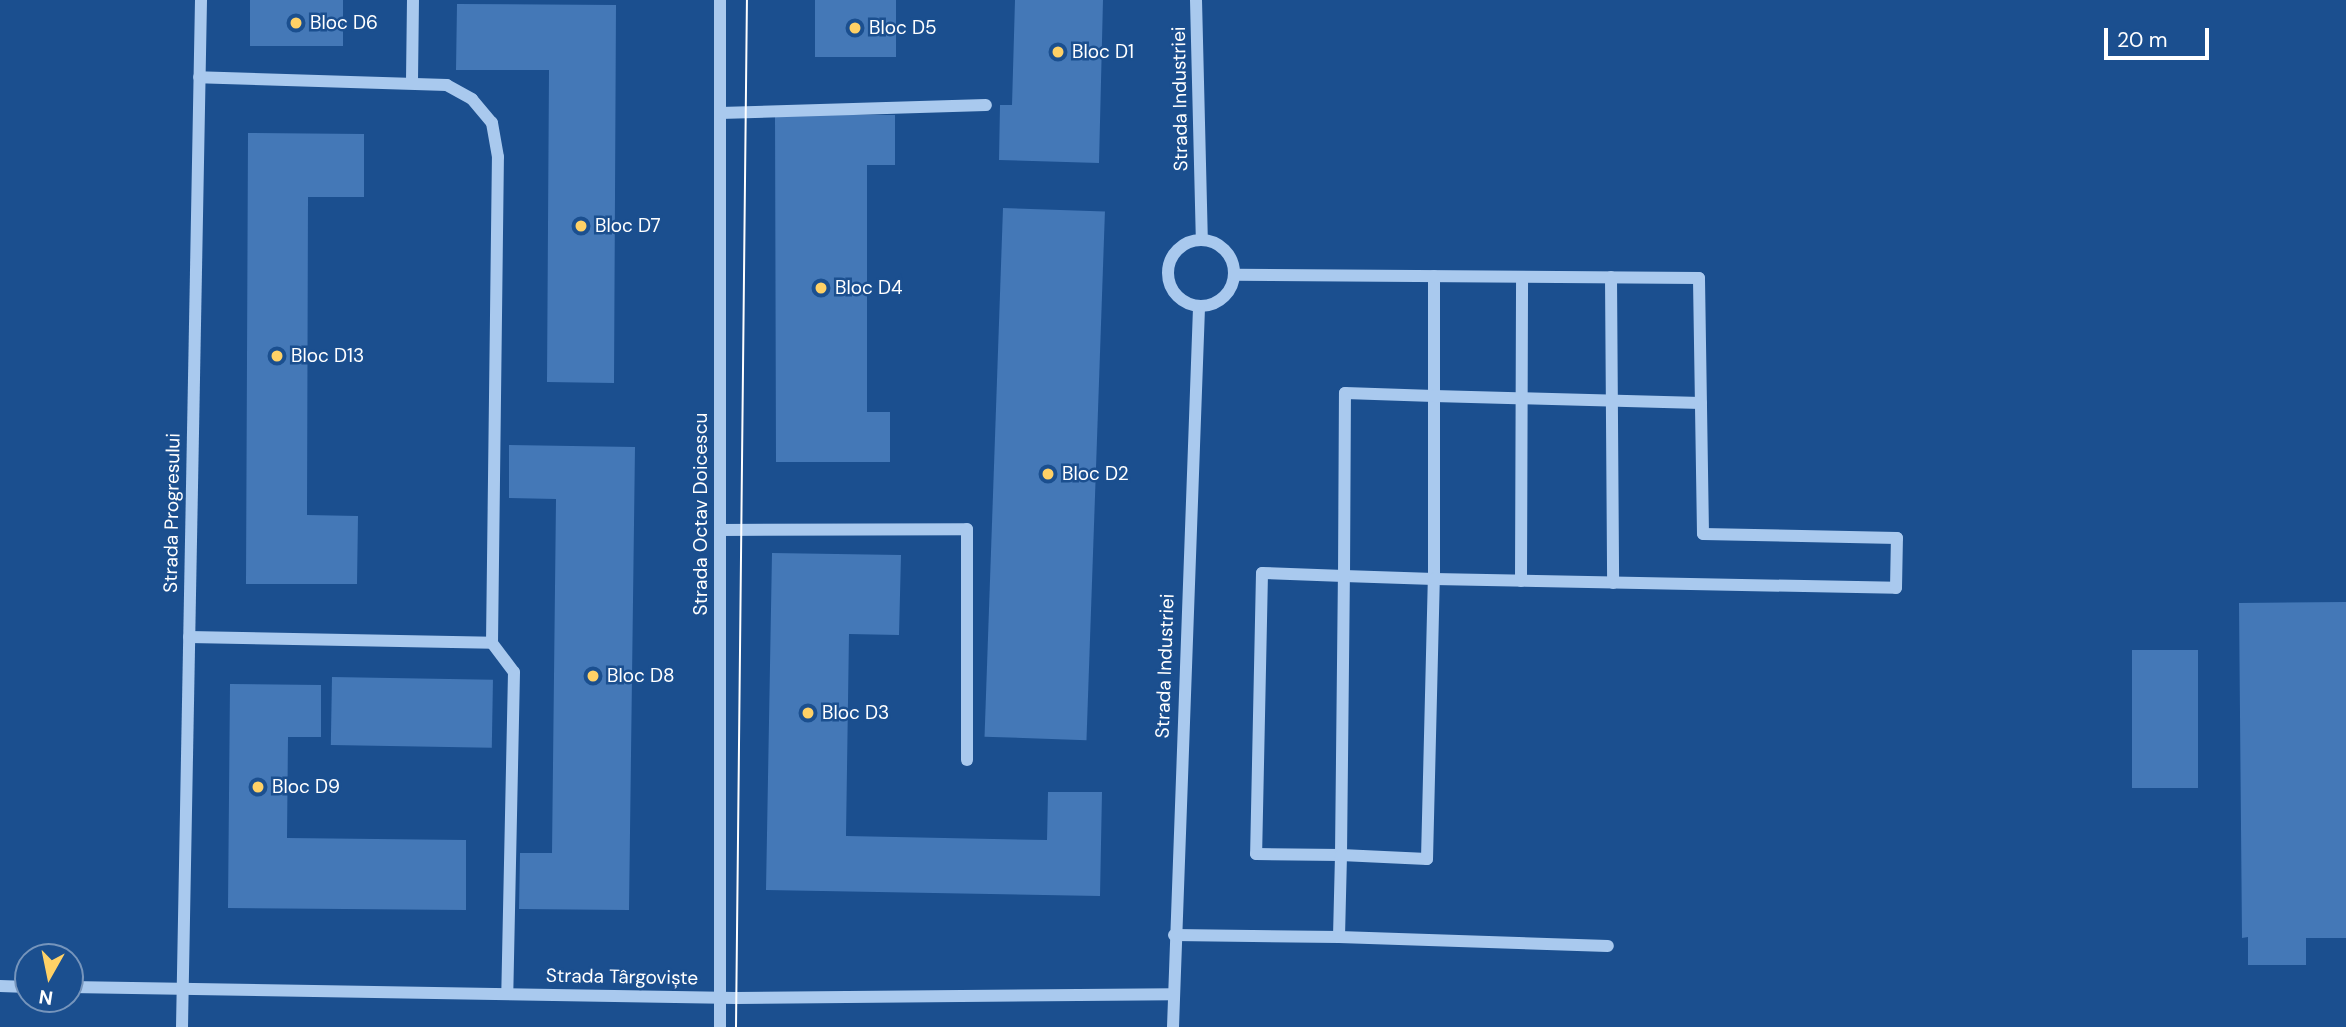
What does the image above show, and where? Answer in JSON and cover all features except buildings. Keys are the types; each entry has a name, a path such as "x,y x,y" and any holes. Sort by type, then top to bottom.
{"street":[{"name":"Strada Progresului","path":"183,1027 201,0"},
{"path":"412,81 413,0"},
{"name":"Strada Octav Doicescu","path":"720,0 720,1027"},
{"name":"Strada Industriei","path":"1196,0 1202,239"},
{"path":"199,77 412,81 447,85 472,99 492,123 498,157 492,643 514,671 507,994"},
{"path":"720,113 986,105"},
{"path":"1202,239 1226,250 1235,275 1223,298 1199,307 1175,295 1167,271 1178,247 1202,239"},
{"path":"1235,275 1434,276 1522,277 1611,277 1699,278 1703,534 1897,538 1896,587 1521,581 1434,579 1262,573 1256,854 1427,859 1434,579 1434,276"},
{"path":"1521,581 1522,277"},
{"path":"1611,277 1613,583"},
{"name":"Strada Industriei","path":"1173,1027 1174,935 1199,307"},
{"path":"1339,937 1345,393 1701,403"},
{"path":"720,530 967,529 967,760"},
{"path":"189,637 492,643"},
{"path":"1174,935 1339,937 1608,946"},
{"name":"Strada Târgoviște","path":"84,987 720,998 1173,993"}],"tram line":[{"path":"736,1027 747,0"}],"place":[{"name":"Bloc D6","path":"296,23"},
{"name":"Bloc D5","path":"855,28"},
{"name":"Bloc D1","path":"1058,52"},
{"name":"Bloc D7","path":"581,226"},
{"name":"Bloc D4","path":"821,288"},
{"name":"Bloc D13","path":"277,356"},
{"name":"Bloc D2","path":"1048,474"},
{"name":"Bloc D8","path":"593,676"},
{"name":"Bloc D3","path":"808,713"},
{"name":"Bloc D9","path":"258,787"}]}
